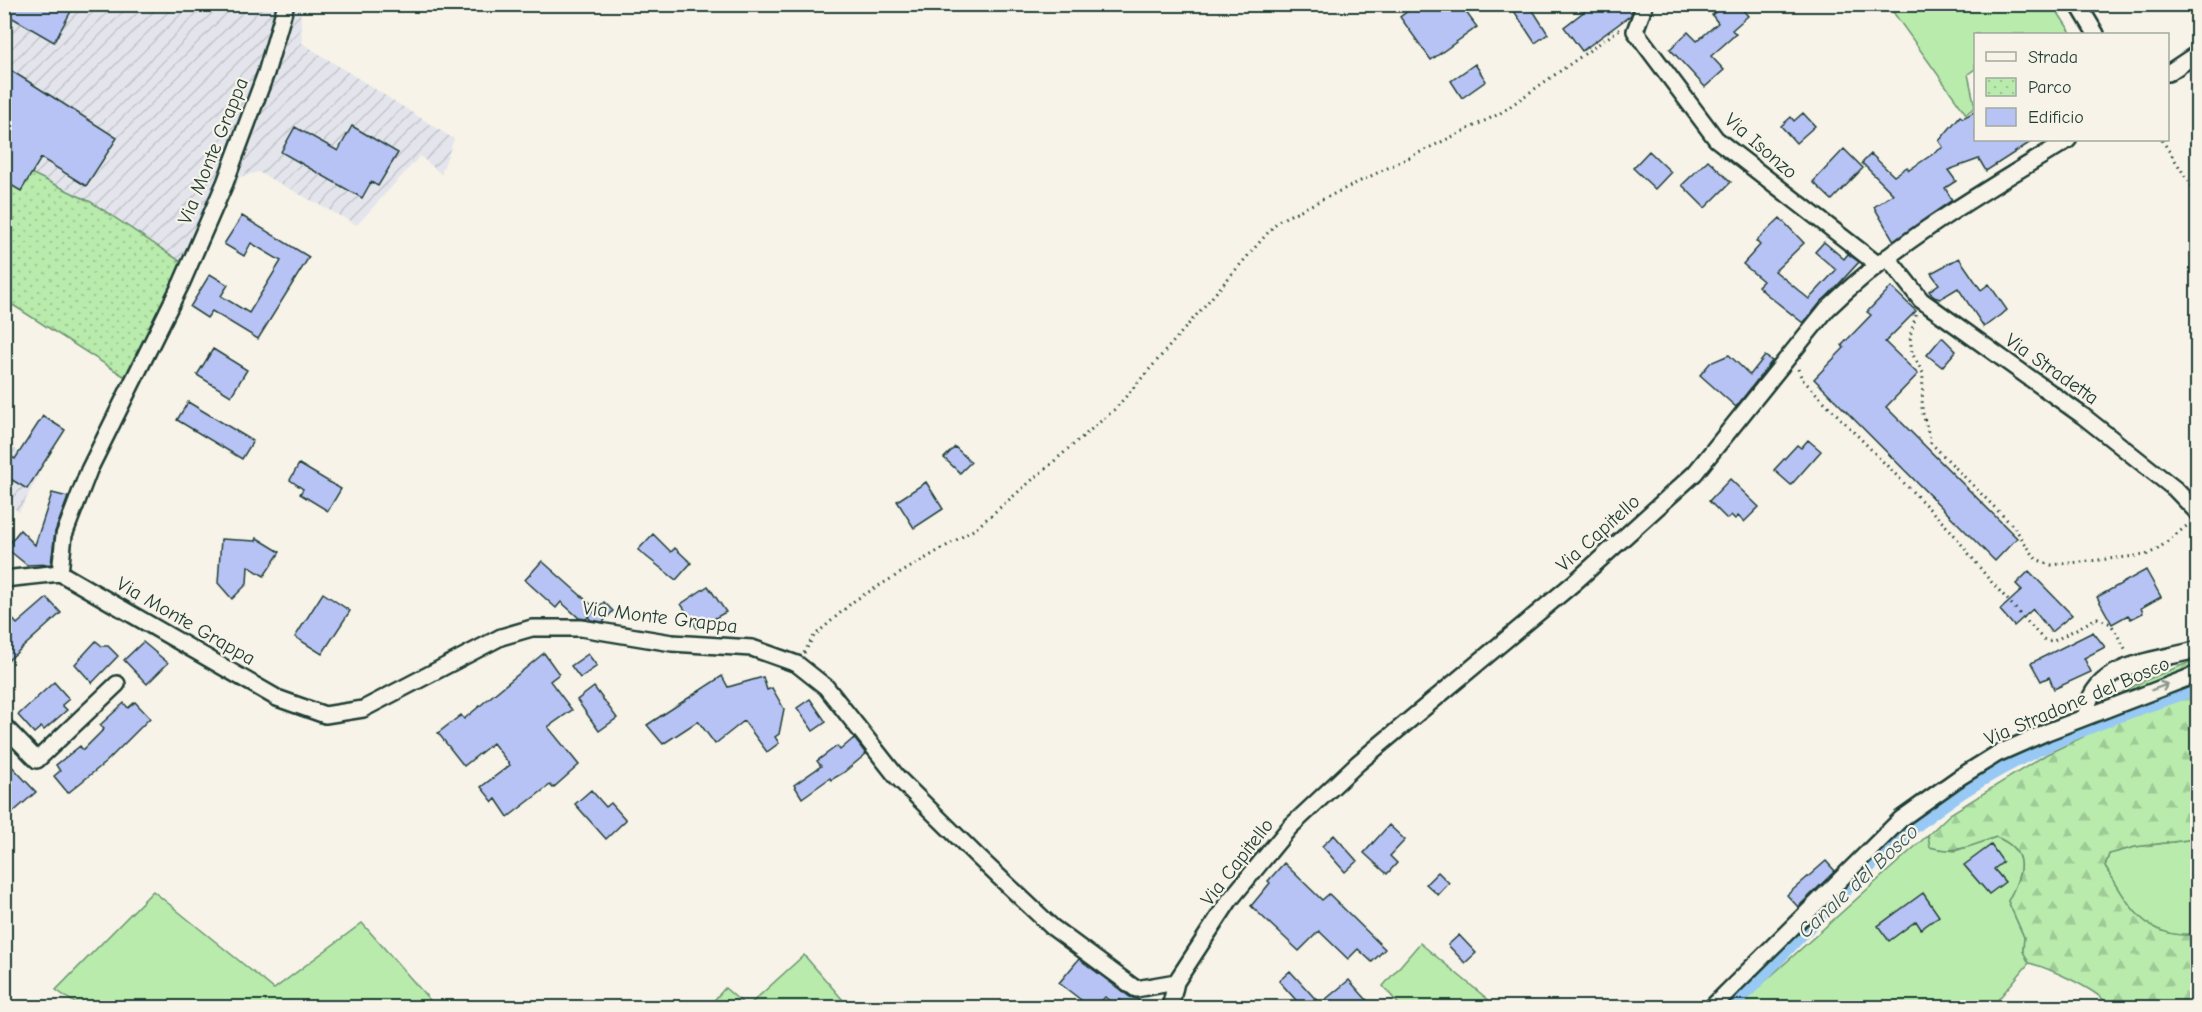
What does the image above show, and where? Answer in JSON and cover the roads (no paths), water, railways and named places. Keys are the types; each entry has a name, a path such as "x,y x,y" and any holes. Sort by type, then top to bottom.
{"street":[{"name":"Via Monte Grappa","path":"286,4 266,74 225,183 182,282 89,470 64,535 60,573 276,698 325,716 363,709 501,637 532,628 581,628 672,643 752,648 797,664 826,687 897,777 1052,927 1136,989 1176,982"},
{"path":"2078,4 2095,33"},
{"name":"Via Isonzo","path":"1642,10 1635,31 1716,139 1882,260"},
{"path":"2169,72 2198,53"},
{"name":"Via Capitello","path":"1176,982 1229,901 1290,826 1358,763 1575,582 1695,473 1827,309 1882,260 2066,141"},
{"name":"Via Stradetta","path":"1882,260 1921,300 2083,416 2175,489 2198,515"},
{"path":"4,579 60,573"},
{"path":"2085,716 2086,703 2098,684 2136,663 2176,656 2198,649"},
{"name":"Via Stradone del Bosco","path":"1711,1008 1901,819 1960,777 1997,754 2085,716 2198,674"},
{"path":"4,726 37,760 117,684"},
{"path":"1170,1008 1176,982"}],"waterway":[{"name":"Canale del Bosco","path":"1728,1008 1871,862 1932,810 1964,788 1991,771 2048,742 2138,706 2198,686"}]}
